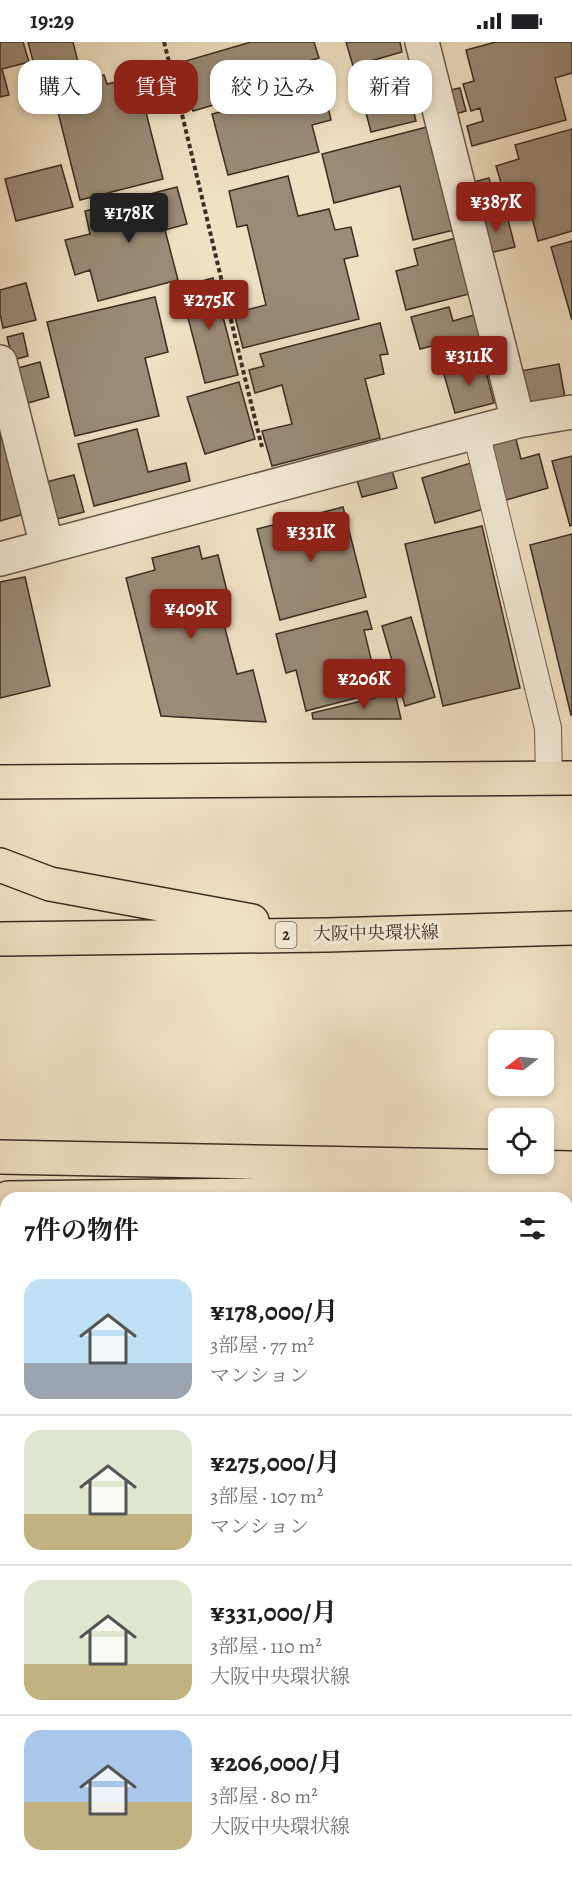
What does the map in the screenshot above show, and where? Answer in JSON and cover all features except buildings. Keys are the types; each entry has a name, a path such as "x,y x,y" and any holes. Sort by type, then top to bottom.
{"main road":[{"path":"0,782 561,778"},
{"path":"0,865 50,884 327,935"},
{"name":"大阪中央環状線","path":"0,939 327,935 572,928"},
{"path":"0,1157 572,1168"},
{"path":"491,1192 572,1191"}],"street":[{"path":"422,42 518,421"},
{"path":"0,362 47,546"},
{"path":"0,559 518,421 572,411"}],"lane":[{"path":"476,432 561,778"}],"path":[{"path":"164,42 272,486"}]}
